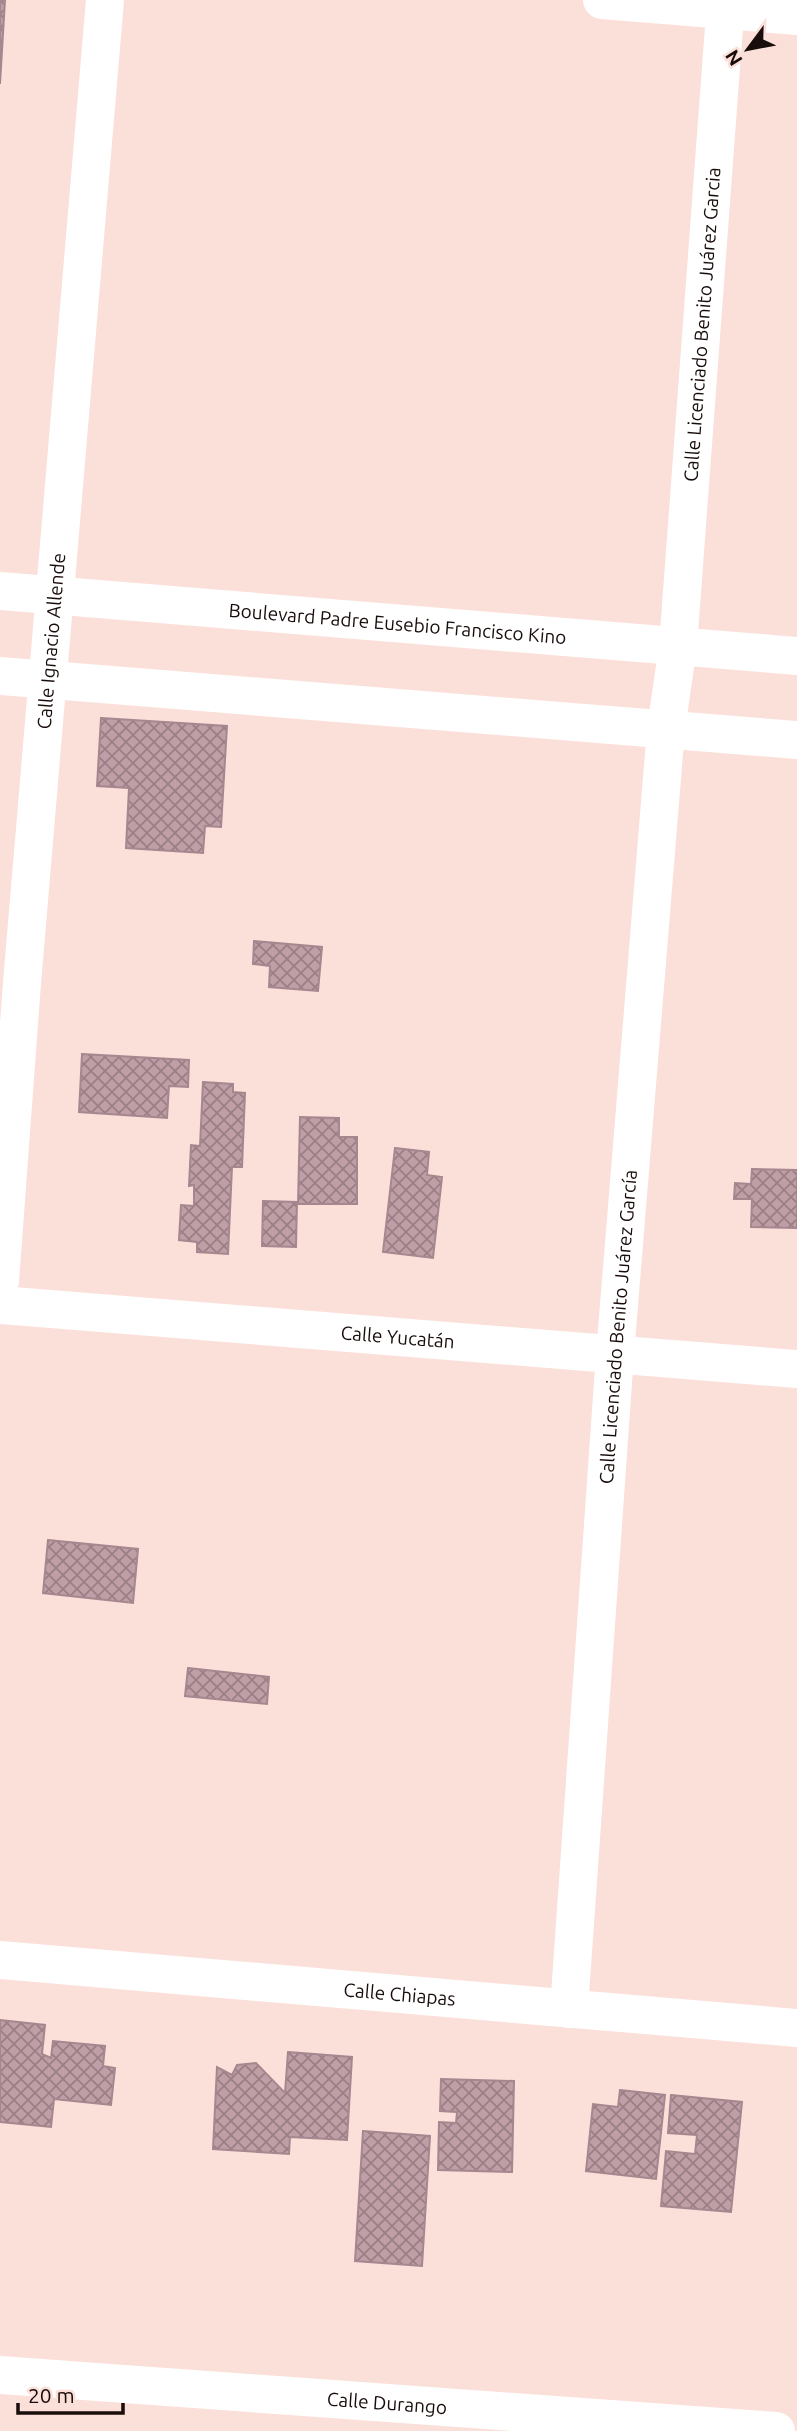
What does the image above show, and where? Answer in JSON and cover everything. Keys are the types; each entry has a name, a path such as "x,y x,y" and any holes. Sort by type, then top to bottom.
{"street":[{"name":"Calle Ignacio Allende","path":"0,1281 47,680 105,0"},
{"path":"602,0 726,5 797,16"},
{"name":"Calle Licenciado Benito Juárez Garcia","path":"678,646 726,5"},
{"name":"Boulevard Padre Eusebio Francisco Kino","path":"0,591 797,656"},
{"name":"Calle Licenciado Benito Juárez García","path":"569,2009 615,1354 667,729 678,646"},
{"path":"0,676 797,740"},
{"name":"Calle Yucatán","path":"0,1305 797,1369"},
{"name":"Calle Chiapas","path":"0,1960 797,2028"},
{"name":"Calle Durango","path":"0,2375 776,2431"}],"building":[{"path":"0,0 5,0 0,84"},
{"path":"101,718 227,726 221,827 205,826 203,853 126,848 129,788 97,786"},
{"path":"254,941 322,947 318,991 269,987 270,966 253,964"},
{"path":"82,1054 189,1060 188,1087 169,1086 167,1118 79,1112"},
{"path":"203,1082 233,1084 233,1092 245,1093 242,1167 232,1167 228,1254 197,1252 197,1242 179,1240 181,1205 194,1206 194,1185 189,1186 191,1145 200,1146"},
{"path":"300,1117 339,1118 339,1137 357,1137 357,1204 298,1204"},
{"path":"395,1148 429,1152 427,1175 442,1177 433,1258 383,1252"},
{"path":"752,1169 797,1170 797,1228 751,1227 752,1199 734,1199 735,1183 751,1184"},
{"path":"263,1201 297,1202 296,1247 262,1246"},
{"path":"48,1540 138,1549 133,1603 43,1593"},
{"path":"188,1668 269,1677 267,1704 185,1696"},
{"path":"0,2020 45,2025 42,2054 51,2058 53,2041 105,2046 103,2066 115,2068 111,2105 54,2099 51,2127 0,2122"},
{"path":"288,2052 352,2057 347,2140 290,2137 289,2154 213,2149 217,2067 232,2075 237,2065 256,2063 285,2093"},
{"path":"441,2079 514,2081 512,2172 438,2170 439,2122 456,2123 457,2112 440,2111"},
{"path":"620,2090 665,2095 656,2179 586,2171 593,2104 618,2107"},
{"path":"671,2095 742,2102 731,2212 661,2206 666,2151 695,2154 697,2135 668,2133"},
{"path":"363,2131 430,2136 422,2266 355,2261"}]}
